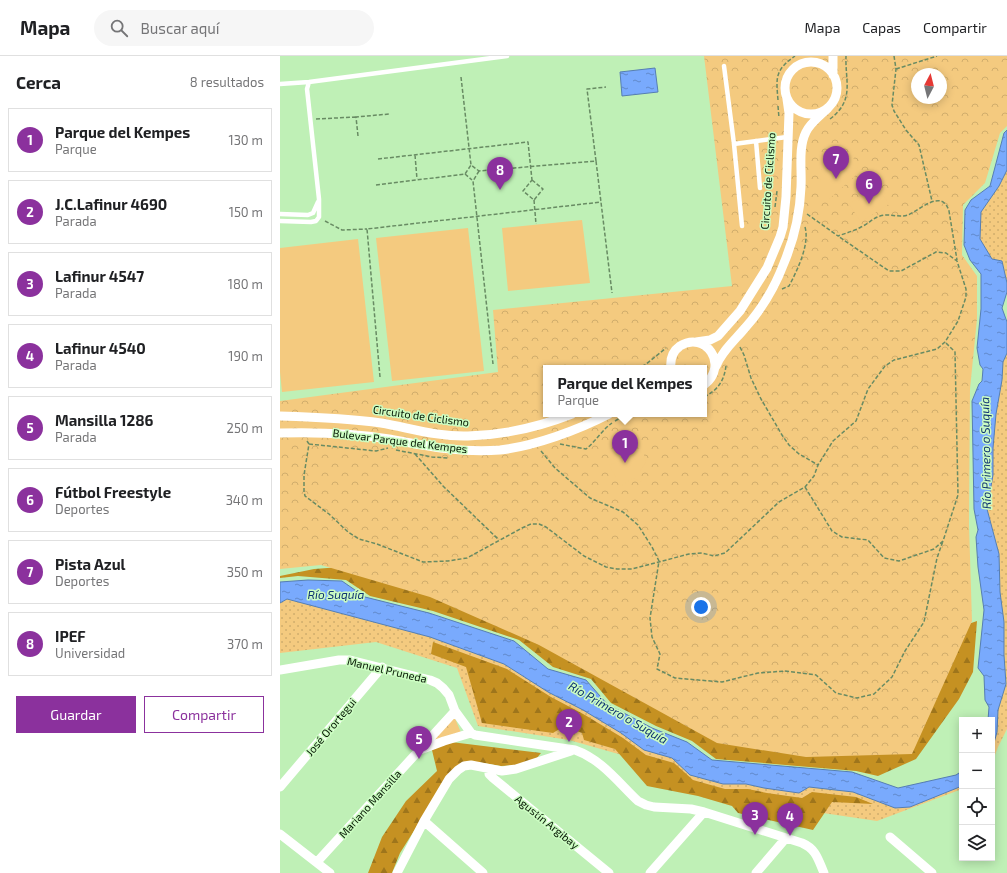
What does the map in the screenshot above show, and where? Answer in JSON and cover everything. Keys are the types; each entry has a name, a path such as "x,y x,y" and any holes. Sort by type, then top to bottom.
{"street":[{"path":"669,365 673,353 683,344 710,340 716,337 736,316 755,289 775,252 780,238 785,213 788,113 787,99 784,89 786,78 798,60 810,56"},
{"path":"707,382 714,374 716,366 726,349 756,314 779,276 791,243 798,212 804,137 807,129 834,101 836,93 837,84 834,75 833,56"},
{"path":"798,60 822,64 834,75"},
{"path":"787,99 796,110 805,114 820,113 828,108"},
{"path":"696,342 708,348 715,360 716,366"},
{"name":"Bulevar Parque del Kempes","path":"280,416 344,418 392,425 429,433 467,436 499,434 533,428 564,417"},
{"name":"Bulevar Parque del Kempes","path":"280,433 336,432 453,450 500,450 532,443 572,431 602,417"},
{"name":"Manuel Pruneda","path":"280,670 339,660 350,660 430,680 437,683 449,695 454,711 471,734"},
{"name":"José Orortegui","path":"280,787 382,668"},
{"name":"Mariano Mansilla","path":"317,862 454,711"},
{"path":"419,751 444,741 471,734 575,750 597,760 638,801 646,806 691,808 810,847 817,856 824,873"},
{"path":"397,873 424,821 449,779 458,770 464,766 471,765 502,771 516,769 575,750"},
{"name":"Agustín Argibay","path":"489,769 493,778 609,873"},
{"path":"650,873 704,812"},
{"path":"424,821 483,873"},
{"path":"280,834 330,873"},
{"path":"890,837 932,873"},
{"path":"756,873 786,838"}],"lane":[{"path":"280,84 309,82 507,56"},
{"path":"724,66 734,144 742,226"},
{"path":"280,221 311,222 316,221 319,217 319,198 307,89 309,82"},
{"path":"734,144 787,137"},
{"path":"756,141 760,188"},
{"path":"280,214 308,215 313,213 319,198"}],"path":[{"path":"894,56 896,69 892,105 902,124 919,145 932,201"},
{"path":"896,69 937,56"},
{"name":"Circuito de Ciclismo","path":"779,119 776,80 780,72 789,61 798,60"},
{"path":"461,77 471,165 465,174"},
{"path":"606,87 588,89 612,293"},
{"path":"310,120 388,114"},
{"path":"356,117 358,136"},
{"path":"378,159 528,142 532,180 523,191 534,200"},
{"path":"415,155 417,179"},
{"path":"471,165 479,171 596,161"},
{"path":"479,171 473,181 493,364"},
{"path":"376,185 465,174 473,181"},
{"path":"532,180 543,189 534,200 536,224"},
{"name":"Circuito de Ciclismo","path":"775,211 777,189"},
{"path":"309,444 304,475 305,496 329,514 348,532 359,539 377,544 423,562 448,561 467,558 531,524 539,524 546,527 584,556 606,567 617,569 632,569 689,554 702,553 714,556 725,552 779,502 805,487 814,476 818,465 833,440 856,421 868,389 885,366 894,360 937,349 945,342 958,321 966,297 966,289 957,261 948,208 940,201 932,201 907,215 881,215 863,226 838,236"},
{"path":"319,217 342,230 367,229 601,202"},
{"path":"805,213 889,271 901,271 936,252 944,252 957,261"},
{"path":"367,229 380,378"},
{"path":"540,449 555,468 590,498 623,512 638,526 652,547 659,561 650,618 652,637 660,654 658,669 675,678 722,682 758,673 785,671 816,675 836,693 857,698 874,694 892,677 904,651 924,622 937,558 958,495 955,352 945,342"},
{"path":"739,346 744,355 751,378 761,398 789,446 799,454 818,465"},
{"path":"645,365 667,347"},
{"path":"707,395 720,385 725,375 727,363"},
{"path":"414,454 499,540"},
{"path":"805,487 832,531 842,537 868,540 884,558 900,560 934,549 943,542"}],"green space":[{"path":"704,56 1007,56 1007,126 1000,133 985,183 963,205 962,255 977,276 977,319 970,389 969,525 972,621 912,754 806,757 717,743 539,645 430,597 321,565 280,569 280,401 498,372 493,310 732,286"},
{"path":"834,154 847,154 859,162 855,176 828,200 820,196 822,165"},
{"path":"1007,170 1007,283 1002,261 992,259 980,239 981,212 999,186"},
{"path":"877,186 889,204 861,222 849,204"},
{"path":"582,220 590,283 508,291 502,228"},
{"path":"468,228 484,371 392,381 376,238"},
{"path":"358,239 374,382 282,392 280,372 280,248"},
{"path":"1007,353 1007,729 995,755 998,710 1006,684 1004,622 1000,592 999,554 987,509 993,475 993,448 996,414 1002,380 1003,362"},
{"path":"628,451 644,455 646,462 640,471 642,482 633,478 621,486 609,465 625,459"},
{"path":"395,563 925,639 977,621 973,672 959,699 916,759 878,776 856,771 716,759 692,741 656,726 611,703 591,679 553,667 519,640 433,611 370,596 346,580 298,576 280,578 280,576 314,569"},
{"path":"287,599 430,637 504,664 548,692 583,710 621,733 644,750 672,758 690,775 723,784 746,784 764,788 809,787 853,792 895,808 910,807 959,787 959,790 877,821 728,799 636,759 569,740 478,726 457,668 376,642 280,653 280,603"},
{"path":"433,642 507,669 551,697 623,738 646,755 674,763 693,780 725,789 748,789 802,798 812,792 856,797 873,804 832,802 813,830 738,813 732,806 698,796 647,786 615,749 584,740 582,733 564,726 553,733 482,723 466,667 431,654"},
{"path":"454,716 462,735 427,745"},
{"path":"451,742 541,753 536,759 517,765 501,766 477,762 448,777 400,853 392,873 368,873 382,837 406,801 437,771 431,746"}],"water":[{"path":"655,68 658,92 622,96 620,72"},
{"name":"Río Primero o Suquía","path":"1007,130 1007,170 999,186 981,212 980,239 992,259 1002,261 1007,283 1007,292 1002,308 1007,322 1007,353 1003,362 1002,380 996,414 993,448 993,475 987,509 999,554 1000,592 1004,622 1006,684 998,710 997,732 995,739 995,717 988,717 989,707 985,700 984,676 978,668 984,610 978,567 976,537 978,530 974,509 972,401 979,384 982,381 983,369 980,365 977,348 981,309 981,274 970,260 964,245 965,210 971,200 990,186 1004,133"},
{"name":"Río Suquía","path":"308,580 342,581 365,597 429,613 514,641 548,669 586,680 607,704 652,728 687,742 712,760 852,772 898,788 956,775 959,773 959,787 910,807 895,808 853,792 809,787 799,793 746,784 723,784 690,775 672,758 644,750 621,733 583,710 548,692 504,664 430,637 287,599 280,603 280,582"}],"place":[{"name":"Pista Azul","path":"836,179"},
{"name":"IPEF","path":"500,190"},
{"name":"Fútbol Freestyle","path":"869,204"},
{"name":"Parque del Kempes","path":"625,463"},
{"name":"J.C.Lafinur 4690","path":"569,742"},
{"name":"Mansilla 1286","path":"419,759"},
{"name":"Lafinur 4547","path":"755,835"},
{"name":"Lafinur 4540","path":"790,836"}]}
